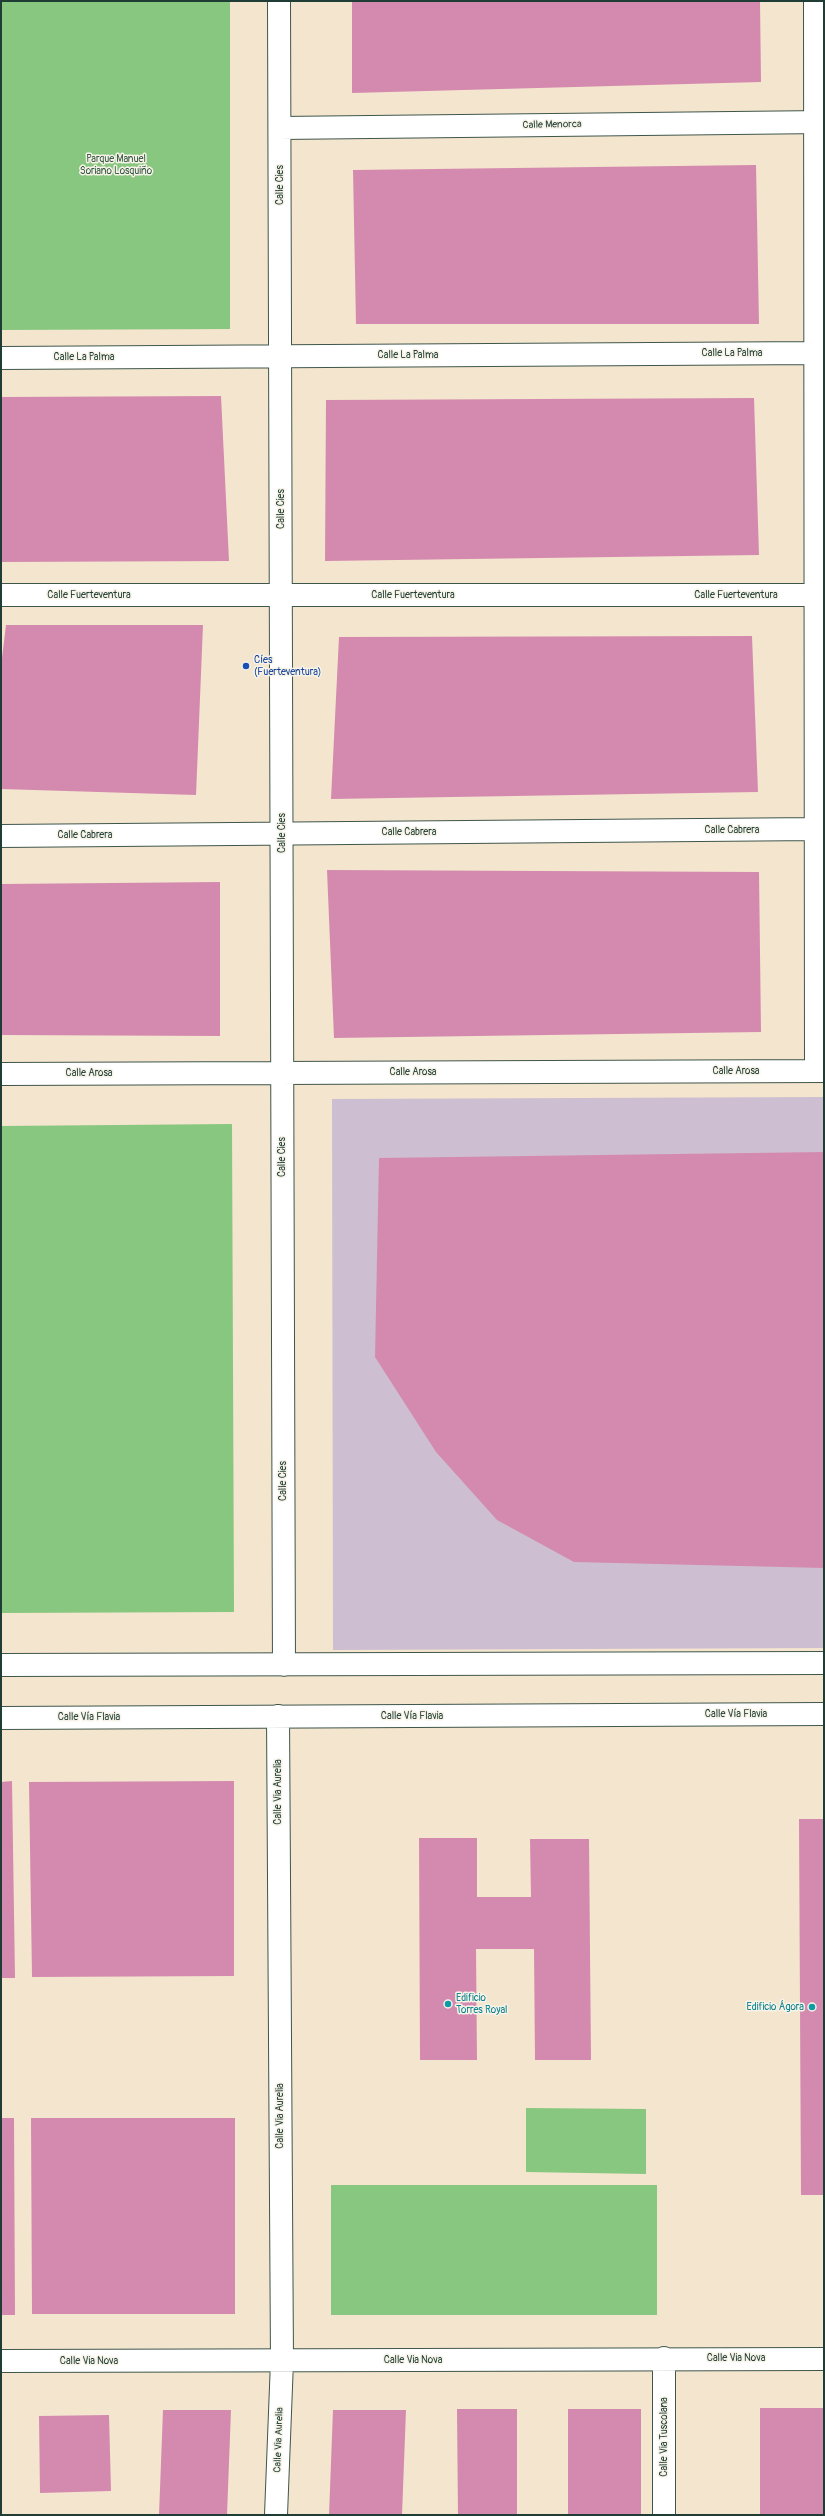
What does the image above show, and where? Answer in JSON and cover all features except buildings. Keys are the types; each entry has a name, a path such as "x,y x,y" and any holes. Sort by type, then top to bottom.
{"street":[{"name":"Calle Cies","path":"280,1 284,1665"},
{"path":"815,1 820,122 816,353 820,595 816,829 820,1071"},
{"name":"Calle Menorca","path":"280,128 820,122"},
{"name":"Calle La Palma","path":"1,358 816,353"},
{"name":"Calle Fuerteventura","path":"1,596 820,595"},
{"name":"Calle Cabrera","path":"1,836 816,829"},
{"name":"Calle Arosa","path":"1,1074 820,1071"},
{"path":"1,1665 824,1663"},
{"name":"Calle Vía Flavia","path":"1,1718 824,1714"},
{"name":"Calle Via Aurelia","path":"276,2515 282,2361 278,1716"},
{"name":"Calle Via Nova","path":"1,2361 282,2361 664,2358 824,2359"},
{"name":"Calle Via Tuscolana","path":"664,2358 664,2515"}],"shaded area":[{"path":"824,1097 824,1648 333,1650 332,1099"}],"green space":[{"name":"Parque Manuel Soriano Losquiño","path":"1,1 230,1 230,329 1,330"},
{"path":"232,1124 234,1612 1,1613 1,1126"},
{"path":"526,2108 646,2109 646,2174 526,2172"},
{"path":"331,2185 657,2185 657,2315 331,2315"}],"place":[{"name":"Cíes (Fuerteventura)","path":"246,666"},
{"name":"Edificio Torres Royal","path":"448,2004"},
{"name":"Edificio Ágora","path":"812,2007"}]}
